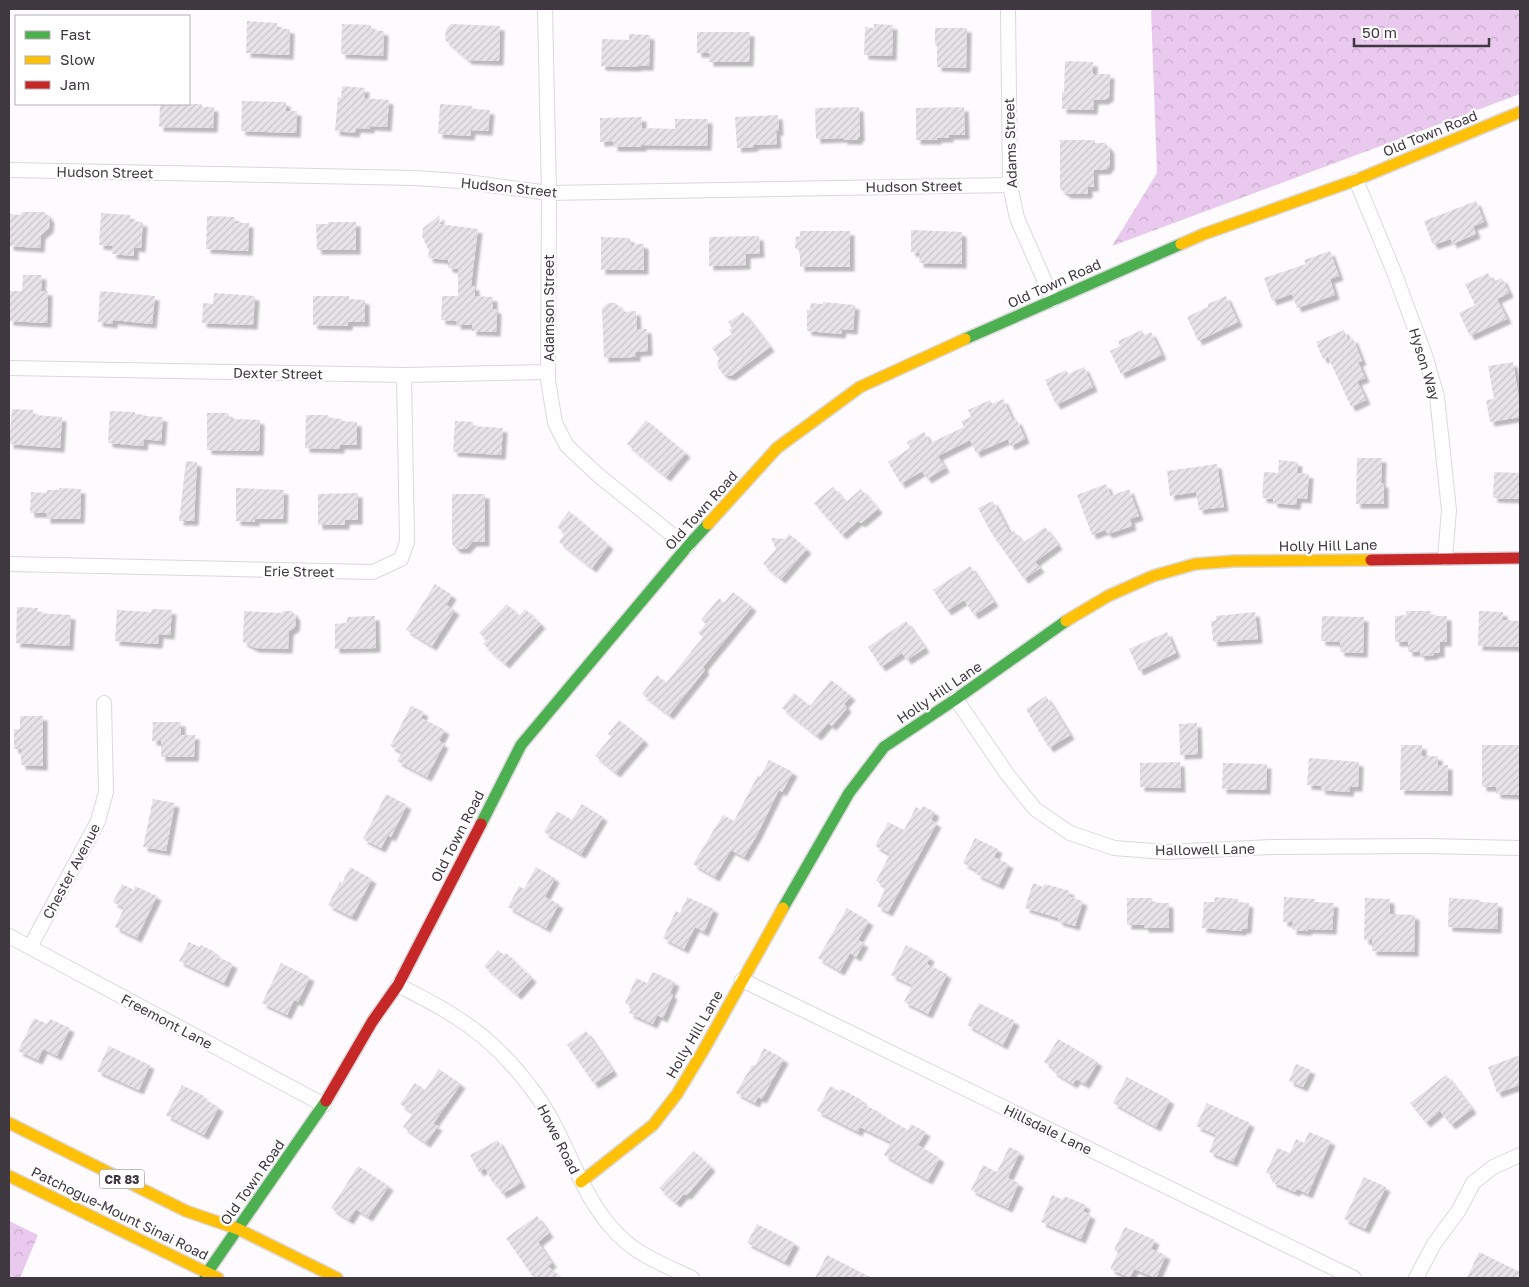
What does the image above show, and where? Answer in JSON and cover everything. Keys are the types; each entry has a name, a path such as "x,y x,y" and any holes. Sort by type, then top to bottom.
{"main road":[{"name":"Old Town Road","path":"206,1276 324,1105 372,1022 398,985 521,745 687,547 777,448 860,387 925,356 1204,234 1356,180 1520,112"},
{"name":"Holly Hill Lane","path":"581,1182 653,1125 677,1094 703,1052 849,793 884,747 956,700 1065,622 1108,596 1153,576 1195,564 1235,561 1520,558"},
{"name":"CR 83","path":"9,1124 186,1211 238,1229 337,1278"},
{"name":"Patchogue-Mount Sinai Road","path":"9,1176 206,1276 218,1278"}],"street":[{"name":"Adamson Street","path":"545,9 549,193 548,380 555,423 567,446 598,475 687,547"},
{"name":"Adams Street","path":"1008,9 1010,184 1017,218 1053,300"},
{"name":"Hudson Street","path":"9,170 415,178 549,193 1010,184"},
{"name":"Hyson Way","path":"1356,180 1394,272 1423,350 1437,397 1449,510 1446,558"},
{"name":"Dexter Street","path":"9,368 404,375 548,372"},
{"name":"Erie Street","path":"9,564 373,572 390,565 401,559 407,542 404,375"},
{"name":"Hallowell Lane","path":"956,700 1007,774 1035,810 1070,833 1114,848 1166,852 1273,847 1426,846 1520,848"},
{"name":"Chester Avenue","path":"30,947 98,821 106,792 104,703"},
{"name":"Freemont Lane","path":"9,936 324,1105"},
{"name":"Hillsdale Lane","path":"742,980 1354,1278"},
{"name":"Howe Road","path":"398,985 455,1016 482,1036 508,1060 532,1089 549,1114 581,1182 592,1202 609,1224 625,1241 644,1255 692,1278"},
{"path":"1416,1278 1434,1244 1459,1210 1473,1183 1493,1168 1520,1154"}],"green space":[{"path":"1151,9 1520,9 1520,94 1112,246 1157,173"},
{"path":"9,1221 38,1235 20,1278 9,1278"}],"building":[{"path":"247,21 277,23 277,29 290,29 289,55 246,53"},
{"path":"342,24 371,25 371,30 384,31 383,56 341,54"},
{"path":"451,24 500,26 499,61 468,60 445,40 446,29"},
{"path":"874,24 893,25 892,56 864,55 865,27 874,28"},
{"path":"935,28 967,28 966,68 937,67"},
{"path":"697,32 750,32 749,62 709,62 709,53 697,53"},
{"path":"629,34 650,35 649,66 601,66 602,39 629,40"},
{"path":"1065,61 1093,62 1093,74 1110,74 1109,97 1104,100 1094,100 1093,110 1062,109"},
{"path":"342,86 365,88 364,98 389,100 387,127 370,126 370,129 356,128 355,133 335,131 338,97 341,98"},
{"path":"242,101 286,102 286,111 297,111 296,133 241,131"},
{"path":"202,104 202,107 214,107 213,128 159,127 160,105"},
{"path":"440,104 472,106 473,109 490,110 488,131 471,130 470,136 438,134"},
{"path":"859,107 860,137 858,137 858,140 843,140 843,138 816,139 815,108"},
{"path":"964,107 965,135 949,135 949,138 937,138 937,140 916,140 916,108"},
{"path":"778,115 779,131 776,131 777,144 737,148 735,117"},
{"path":"642,117 642,128 675,129 675,119 708,119 707,146 642,145 642,147 613,147 613,141 600,142 600,118"},
{"path":"1060,140 1095,140 1095,143 1105,143 1110,149 1110,165 1106,170 1094,170 1094,187 1088,187 1088,194 1067,194 1060,189"},
{"path":"1476,201 1484,222 1473,226 1476,234 1452,244 1451,239 1433,245 1424,221"},
{"path":"21,212 45,212 50,219 49,228 41,235 40,248 9,246 9,214 21,215"},
{"path":"101,213 130,215 130,221 143,222 141,248 134,247 134,256 112,254 113,246 99,245"},
{"path":"440,215 439,224 478,229 471,286 475,286 475,296 493,297 493,309 497,309 496,332 472,331 472,325 456,325 457,321 441,320 442,296 458,296 458,269 448,268 448,260 428,258 429,251 422,236 423,228"},
{"path":"207,216 235,217 234,223 249,223 248,251 206,249"},
{"path":"328,222 356,222 356,250 317,250 316,224 328,224"},
{"path":"911,230 962,232 962,264 919,263 920,253 911,252"},
{"path":"800,231 850,231 850,267 800,267 800,251 795,248 796,237 800,236"},
{"path":"759,236 760,253 746,254 746,265 709,266 709,237"},
{"path":"601,237 630,238 630,244 644,244 644,270 601,270"},
{"path":"1330,251 1339,276 1330,279 1335,295 1297,308 1292,294 1272,301 1264,278 1306,264 1304,260"},
{"path":"1488,273 1493,282 1502,278 1509,293 1497,299 1507,319 1470,336 1459,313 1475,305 1465,284"},
{"path":"23,275 42,275 41,291 48,291 47,323 9,321 9,291 22,291"},
{"path":"100,291 155,296 152,324 113,320 113,324 98,322"},
{"path":"214,293 255,296 253,325 202,323 203,303 213,304"},
{"path":"313,296 349,296 349,299 365,300 365,322 348,322 348,326 313,325"},
{"path":"1226,296 1238,322 1198,341 1187,317"},
{"path":"823,302 855,305 853,330 842,329 841,334 807,331 807,310 810,310 811,303 823,304"},
{"path":"608,303 616,303 623,312 636,311 637,329 647,329 648,351 636,352 636,357 604,358 602,308"},
{"path":"743,312 770,347 731,376 723,374 717,366 719,358 712,348 732,334 729,330 732,328 728,322"},
{"path":"1142,330 1144,335 1151,332 1162,355 1121,374 1110,351 1120,346 1118,341"},
{"path":"1344,330 1348,340 1353,338 1362,361 1358,362 1365,378 1357,381 1366,400 1351,407 1328,357 1323,359 1316,342"},
{"path":"1513,362 1520,405 1520,417 1490,422 1486,400 1494,399 1488,366"},
{"path":"1084,367 1093,387 1056,405 1045,380 1066,370 1068,374"},
{"path":"1003,399 1013,421 1017,420 1025,439 1010,446 1008,439 976,453 970,440 938,456 945,468 927,479 922,471 901,484 888,462 910,448 907,442 924,432 930,443 964,427 961,421 971,417 968,410 990,400 992,404"},
{"path":"12,409 33,410 33,415 62,417 60,448 9,444"},
{"path":"110,411 135,412 135,414 145,416 163,417 161,441 144,439 143,446 108,443"},
{"path":"207,413 228,413 230,419 260,420 259,451 207,450"},
{"path":"306,415 327,415 331,418 342,419 342,421 357,422 357,445 340,445 340,449 305,448"},
{"path":"646,420 686,453 666,477 627,444"},
{"path":"455,421 473,422 473,426 503,428 501,455 453,452"},
{"path":"1357,458 1382,458 1381,483 1384,483 1384,504 1356,504"},
{"path":"1279,460 1298,462 1297,473 1309,474 1307,499 1297,498 1296,505 1273,503 1273,499 1262,498 1264,472 1278,473"},
{"path":"186,461 197,462 194,521 179,521"},
{"path":"1217,464 1224,507 1199,510 1196,492 1170,496 1167,471"},
{"path":"1494,472 1520,473 1520,499 1493,498"},
{"path":"1106,484 1111,496 1129,489 1139,516 1130,519 1132,526 1108,534 1105,530 1092,535 1077,495"},
{"path":"833,487 846,502 861,489 878,509 861,523 858,521 842,535 814,503"},
{"path":"59,488 81,489 80,519 46,519 46,513 30,513 31,492 47,493 47,490 59,490"},
{"path":"236,488 284,490 283,519 255,519 255,522 236,521"},
{"path":"358,493 358,520 345,520 345,525 318,525 318,494"},
{"path":"452,494 485,494 485,542 472,542 466,549 457,549 452,544"},
{"path":"993,501 1010,534 1014,531 1023,543 1045,527 1058,545 1035,562 1040,568 1024,579 992,534 978,508"},
{"path":"569,511 609,545 592,568 559,542 565,533 557,527"},
{"path":"789,534 807,549 781,579 763,564 776,549 771,538 785,539"},
{"path":"970,566 994,602 974,615 964,600 947,611 933,590"},
{"path":"435,584 452,595 446,605 455,610 432,646 406,630"},
{"path":"733,592 752,607 703,667 705,670 669,715 642,694 657,675 666,683 703,637 698,633 706,624 701,620 719,598 724,603"},
{"path":"507,604 519,616 525,609 541,624 505,664 483,644 487,640 479,633"},
{"path":"17,607 38,608 37,613 71,615 69,646 16,643"},
{"path":"152,609 172,610 170,635 159,634 158,644 115,641 117,610 151,612"},
{"path":"244,611 282,613 283,611 292,611 296,617 295,627 289,631 288,649 255,648 243,642"},
{"path":"1406,611 1431,611 1431,616 1447,616 1447,642 1440,642 1440,653 1420,656 1420,652 1408,652 1408,642 1395,642 1395,616 1406,615"},
{"path":"1479,611 1503,612 1503,620 1520,621 1520,647 1478,646"},
{"path":"1255,612 1258,639 1213,642 1211,621 1216,620 1216,616"},
{"path":"375,616 376,648 335,649 335,624 346,623 348,617"},
{"path":"1322,616 1364,617 1363,653 1340,652 1340,642 1321,641"},
{"path":"906,621 925,648 907,660 902,653 881,667 868,647"},
{"path":"1167,632 1176,653 1139,671 1129,649"},
{"path":"831,680 851,696 844,704 847,708 832,726 828,723 817,736 782,708 794,693 810,706"},
{"path":"1046,696 1070,735 1049,748 1026,709"},
{"path":"411,706 424,712 421,718 445,730 439,741 444,744 427,777 397,761 402,752 390,746"},
{"path":"20,716 43,716 43,766 21,765 21,749 14,749 14,729 20,729"},
{"path":"619,720 644,740 616,773 595,756 611,737 608,734"},
{"path":"153,722 181,722 181,735 195,735 194,757 161,757 161,741 152,741"},
{"path":"1197,723 1198,754 1180,755 1179,724"},
{"path":"1401,745 1422,745 1422,756 1438,756 1438,765 1448,765 1448,791 1400,790"},
{"path":"1482,745 1520,745 1520,795 1496,794 1496,787 1482,787"},
{"path":"1309,758 1359,762 1358,787 1350,787 1349,792 1321,790 1321,786 1307,785"},
{"path":"769,760 793,772 782,792 779,790 744,857 731,850 715,877 693,864 723,815 734,821 758,775 760,777"},
{"path":"1180,762 1181,788 1140,787 1140,763"},
{"path":"1223,763 1267,764 1266,790 1222,789"},
{"path":"386,794 407,805 391,837 388,835 381,848 363,839"},
{"path":"153,799 175,803 166,851 143,847"},
{"path":"582,804 603,817 581,854 544,832 557,811 572,820"},
{"path":"923,806 935,812 931,820 937,823 888,912 877,906 886,887 876,881 890,854 875,846 888,822 904,830 916,807 921,810"},
{"path":"975,838 998,849 994,857 1009,864 999,885 976,874 978,871 963,863"},
{"path":"350,867 372,879 352,917 328,905"},
{"path":"536,867 555,878 545,897 559,904 546,928 508,907 519,886 524,889"},
{"path":"1033,883 1043,887 1045,884 1070,891 1068,896 1083,901 1075,926 1058,921 1058,918 1025,908"},
{"path":"122,884 134,890 135,886 157,896 137,938 115,927 124,908 113,902"},
{"path":"687,897 714,909 704,932 695,927 684,949 663,938 676,911 680,913"},
{"path":"1215,897 1238,899 1237,902 1249,903 1247,929 1242,929 1242,931 1202,928 1204,902 1214,902"},
{"path":"1284,897 1315,899 1315,902 1334,903 1332,930 1292,930 1293,922 1283,922"},
{"path":"1127,898 1152,898 1153,903 1169,903 1169,928 1144,928 1144,925 1127,925"},
{"path":"1365,898 1390,899 1390,914 1415,915 1414,952 1372,951 1372,940 1364,940"},
{"path":"1449,898 1498,903 1497,929 1448,927"},
{"path":"847,908 869,921 858,940 864,943 856,957 850,953 840,971 818,958"},
{"path":"189,942 200,947 201,945 215,952 214,955 233,964 224,983 179,961"},
{"path":"906,945 930,957 927,964 947,974 928,1014 904,1002 912,985 891,975"},
{"path":"498,950 504,955 506,953 532,978 517,995 484,966"},
{"path":"281,963 310,977 298,1002 294,1000 287,1015 262,1003"},
{"path":"653,972 675,982 670,993 673,995 663,1018 657,1015 653,1024 629,1013 632,1007 625,1003 636,978 647,983"},
{"path":"979,1003 1015,1021 1003,1045 967,1025"},
{"path":"34,1018 47,1024 50,1019 70,1028 57,1056 43,1049 38,1060 18,1051"},
{"path":"586,1031 613,1071 594,1084 567,1045"},
{"path":"1058,1039 1098,1062 1085,1084 1076,1079 1073,1084 1052,1071 1054,1068 1044,1062"},
{"path":"109,1046 150,1065 139,1090 97,1071"},
{"path":"764,1048 784,1059 762,1099 758,1097 755,1103 736,1093 752,1065 755,1066"},
{"path":"1520,1055 1520,1085 1497,1093 1488,1067"},
{"path":"1296,1064 1311,1070 1303,1087 1289,1081"},
{"path":"439,1069 461,1084 433,1124 438,1126 426,1143 403,1127 413,1113 400,1104 415,1083 425,1090"},
{"path":"1446,1075 1472,1109 1451,1125 1440,1111 1426,1123 1410,1103"},
{"path":"1127,1077 1170,1100 1156,1127 1113,1103"},
{"path":"182,1085 204,1096 202,1098 219,1107 204,1135 166,1115"},
{"path":"830,1086 839,1091 841,1089 862,1100 861,1103 908,1130 911,1124 926,1132 918,1145 940,1158 928,1180 884,1155 891,1142 860,1127 858,1132 817,1111"},
{"path":"1207,1103 1250,1123 1233,1162 1209,1152 1216,1135 1196,1126"},
{"path":"1309,1132 1331,1141 1308,1194 1297,1189 1295,1192 1272,1182 1273,1176 1266,1173 1277,1148 1290,1153 1296,1139 1304,1143"},
{"path":"498,1140 521,1183 502,1194 495,1182 493,1183 485,1168 479,1172 470,1155"},
{"path":"1009,1147 1020,1152 1008,1178 1019,1183 1008,1208 971,1190 983,1165 997,1172"},
{"path":"694,1151 711,1167 687,1195 684,1194 676,1203 659,1188"},
{"path":"358,1166 389,1186 368,1217 356,1209 349,1220 331,1208"},
{"path":"1364,1177 1386,1187 1365,1229 1344,1219"},
{"path":"1052,1195 1063,1200 1064,1196 1086,1205 1083,1211 1091,1215 1081,1239 1041,1222"},
{"path":"537,1216 549,1233 538,1242 552,1263 548,1266 561,1278 534,1278 506,1238"},
{"path":"757,1224 795,1243 785,1262 747,1243"},
{"path":"1125,1227 1155,1240 1151,1249 1166,1255 1156,1278 1134,1269 1130,1278 1110,1269 1118,1252 1114,1250"},
{"path":"1479,1252 1520,1272 1520,1278 1467,1278"},
{"path":"827,1255 872,1278 815,1278"}],"traffic: fast":[{"path":"965,339 1181,244"},
{"path":"481,824 521,745 708,524"},
{"path":"783,908 849,793 884,747 956,699 1066,621"},
{"path":"205,1278 326,1101"}],"traffic: slow":[{"path":"1181,244 1356,180 1520,112"},
{"path":"708,524 777,448 860,387 965,339"},
{"path":"1066,621 1108,596 1153,576 1195,564 1235,561 1371,560"},
{"path":"581,1182 653,1125 677,1094 783,908"},
{"path":"9,1123 186,1211 238,1229 337,1278"},
{"path":"9,1176 218,1278"}],"traffic: jam":[{"path":"1371,560 1520,558"},
{"path":"326,1101 372,1022 398,985 481,824"}]}
